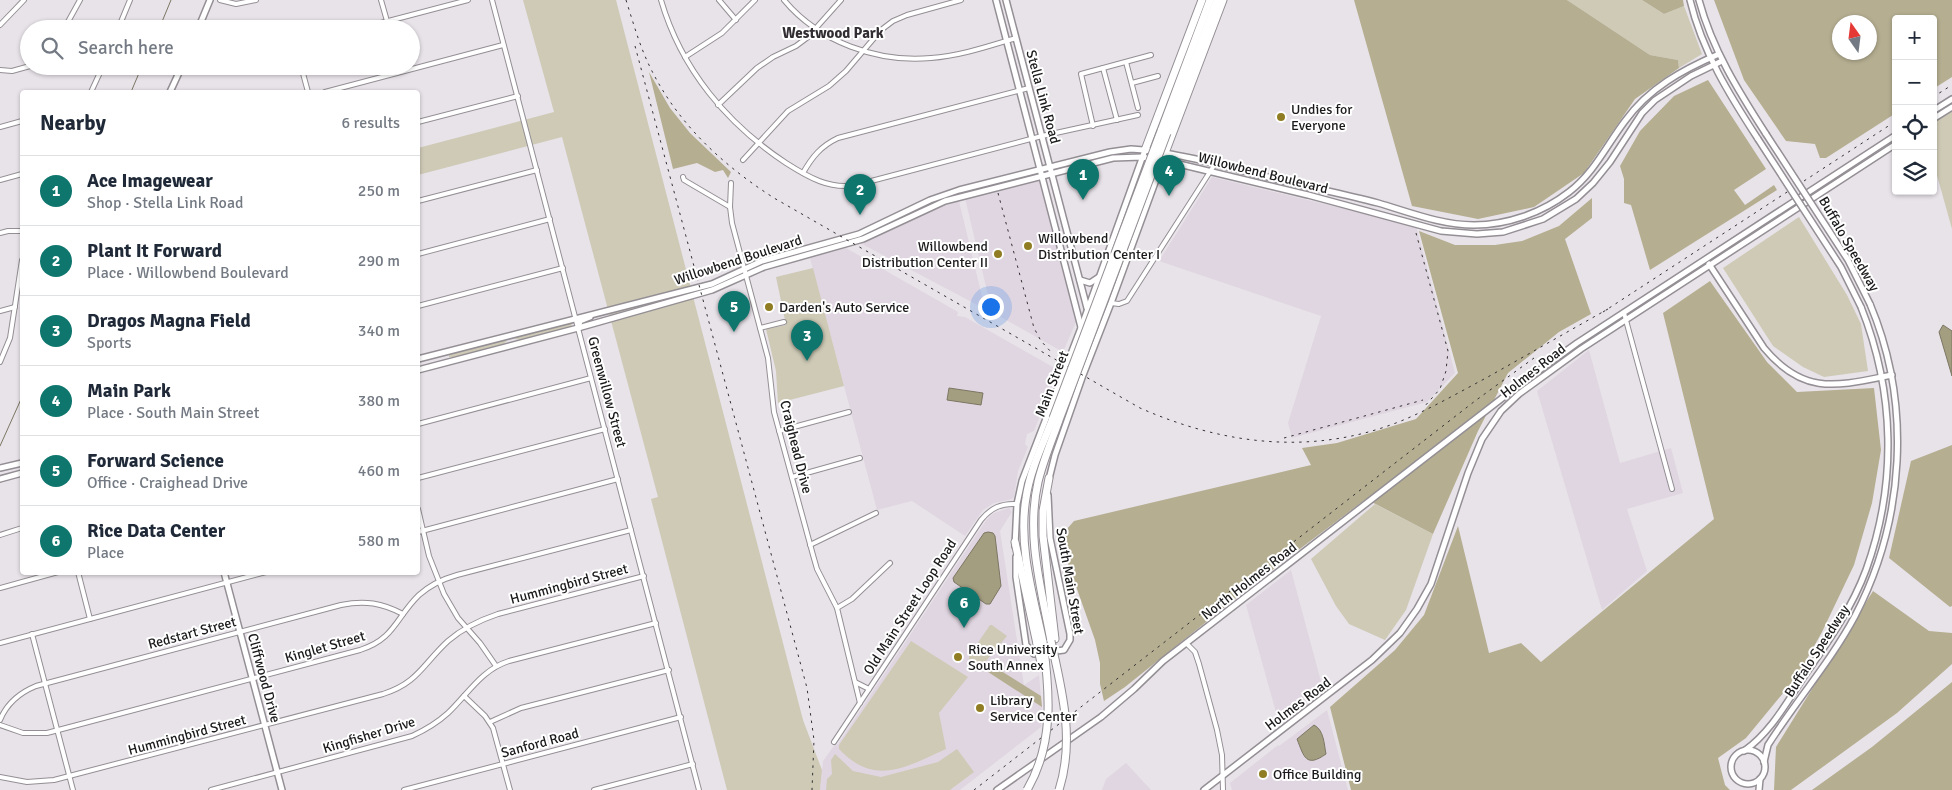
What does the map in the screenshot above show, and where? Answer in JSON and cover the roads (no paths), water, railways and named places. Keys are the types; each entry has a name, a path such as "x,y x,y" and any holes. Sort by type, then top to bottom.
{"highway":[{"path":"1144,154 1202,0"},
{"name":"Main Street","path":"1166,134 1210,0"},
{"name":"Main Street","path":"1040,643 1026,560 1024,515 1029,483 1056,419 1217,0"},
{"path":"1151,133 1155,140 1166,141 1166,134 1223,0"},
{"path":"1166,134 1166,153"},
{"name":"Main Street","path":"1053,640 1035,559 1032,530 1042,466 1056,419"},
{"path":"1049,478 1043,511 1043,536 1053,640 1066,720 1067,744 1059,790"},
{"path":"1015,542 1040,643 1049,697 1046,740 1040,763 1027,790"}],"main road":[{"path":"202,20 210,0"},
{"name":"Stella Link Road","path":"996,0 1081,328"},
{"name":"Stella Link Road","path":"1006,0 1088,310 1095,345"},
{"name":"Buffalo Speedway","path":"1690,0 1695,22 1714,65 1758,139 1841,267 1861,308 1870,331 1883,377 1888,414 1887,474 1882,514 1867,566 1846,612 1822,651 1765,734 1744,751"},
{"name":"Buffalo Speedway","path":"1699,0 1704,19 1722,61 1862,285 1882,335 1892,375 1897,414 1896,474 1888,528 1875,569 1854,616 1830,656 1768,745 1764,762"},
{"name":"Willowbend Boulevard","path":"420,369 578,328 634,307 712,284 770,262 860,237 961,196 1102,160 1144,154 1166,153 1215,164 1378,203 1444,222 1473,225 1513,220 1550,205 1570,192 1594,168 1636,107 1657,88 1687,68 1719,54"},
{"name":"Willowbend Boulevard","path":"860,237 930,200 959,190 1050,166 1131,148 1163,161 1308,195 1441,231 1477,234 1516,229 1548,216 1576,199 1593,183 1610,162 1642,113 1662,95 1691,76 1722,61"},
{"path":"171,90 178,75"},
{"path":"1657,88 1662,95"},
{"path":"1937,108 1952,99"},
{"path":"1937,116 1952,107"},
{"name":"Holmes Road","path":"1514,388 1624,313 1892,139"},
{"path":"1612,141 1619,146"},
{"name":"Holmes Road","path":"1204,790 1372,660 1400,633 1417,609 1430,584 1468,473 1482,439 1496,418 1519,394 1626,319 1892,147"},
{"name":"South Main Street","path":"1144,154 1088,310 1029,459 1017,504 1016,578 1026,645 1034,654 1059,652 1064,650 1070,640 1050,538 1049,478 1091,355 1166,153"},
{"path":"1101,154 1102,160"},
{"path":"1857,161 1861,167"},
{"path":"1137,173 1141,169 1152,170 1156,178"},
{"path":"1264,185 1266,177"},
{"path":"1308,195 1310,187"},
{"path":"959,190 961,196"},
{"path":"1570,192 1576,199"},
{"path":"1377,213 1378,203"},
{"path":"1513,220 1516,229"},
{"path":"1441,231 1444,222"},
{"path":"1062,255 1072,252"},
{"path":"1706,259 1764,348 1788,372 1816,384 1832,385 1892,375"},
{"path":"1080,280 1090,283 1099,277"},
{"name":"Willowbend Boulevard","path":"420,358 576,318 634,307"},
{"path":"578,328 580,321 603,312"},
{"path":"510,335 512,345"},
{"path":"1073,349 1091,355"},
{"path":"444,352 446,362"},
{"name":"North Holmes Road","path":"997,790 1101,717 1163,661 1514,388"},
{"path":"0,468 20,463"},
{"path":"1887,474 1896,474"},
{"path":"0,480 20,475"},
{"path":"1867,566 1875,569"},
{"name":"Cliffwood Drive","path":"225,575 282,790"},
{"path":"1822,651 1830,656"},
{"path":"1746,790 1733,774 1732,763 1744,751 1754,752 1764,762 1764,771 1760,779 1759,790"},
{"path":"1741,782 1751,784 1760,779"}],"street":[{"path":"0,25 24,0"},
{"path":"69,20 80,0"},
{"path":"122,20 130,0"},
{"path":"220,0 236,4 256,0"},
{"path":"381,0 387,20"},
{"path":"391,20 468,0"},
{"name":"Greenwillow Street","path":"492,0 699,790"},
{"path":"661,0 685,57 700,82 718,105 757,143 825,184 848,187 1042,136 1093,126 1138,114"},
{"path":"719,0 736,20"},
{"path":"685,57 711,41 736,20 755,0"},
{"path":"784,0 805,20 839,41 864,51 896,58 932,58 1016,38"},
{"path":"718,105 757,68 773,57 796,46 817,28 841,0"},
{"path":"743,160 788,111 841,76 881,30 893,21 914,12 961,0"},
{"path":"420,67 503,45"},
{"path":"1093,126 1081,74 1151,55"},
{"path":"1126,62 1138,108"},
{"path":"1103,68 1117,120"},
{"path":"0,70 12,71 20,69"},
{"path":"92,90 99,75"},
{"path":"303,75 307,90"},
{"path":"333,90 389,75"},
{"path":"1132,83 1158,76"},
{"path":"804,173 821,148 838,138 1029,88"},
{"path":"420,121 518,96"},
{"path":"0,127 20,122"},
{"path":"1111,303 1119,304 1127,301 1212,172 1215,164"},
{"path":"420,200 537,170"},
{"path":"0,180 20,175"},
{"path":"683,177 684,180 730,207"},
{"name":"Craighead Drive","path":"731,183 730,207 732,223 768,358 772,405 817,569 837,608 860,703"},
{"path":"420,253 550,219"},
{"path":"0,233 20,231"},
{"path":"420,305 563,268"},
{"path":"0,362 10,338 20,273"},
{"path":"0,311 15,307"},
{"path":"1624,313 1672,489"},
{"path":"760,328 784,322"},
{"path":"420,423 591,378"},
{"path":"779,431 849,412"},
{"path":"420,477 605,429"},
{"path":"792,477 860,458"},
{"path":"420,532 618,479"},
{"name":"Old Main Street Loop Road","path":"834,742 981,520 996,507 1005,504 1017,504"},
{"path":"810,545 876,513"},
{"path":"420,518 429,556 438,582 466,628 480,643 496,666"},
{"path":"0,536 20,529"},
{"name":"Kinglet Street","path":"0,725 14,731 30,734 57,730 367,648 384,638 418,596 438,582 457,575 631,530"},
{"path":"837,608 852,599 890,563"},
{"path":"0,588 47,575"},
{"path":"79,575 90,619"},
{"path":"0,642 255,575"},
{"name":"Hummingbird Street","path":"0,777 18,781 37,782 70,777 392,691 415,678 446,643 466,628 498,614 644,576"},
{"name":"Redstart Street","path":"0,720 8,706 17,696 30,688 45,683 352,603 374,603 403,614"},
{"name":"Kingfisher Drive","path":"211,790 412,736 441,719 479,678 496,666 656,623"},
{"path":"32,634 73,790"},
{"path":"1186,644 1195,652 1218,738 1224,776 1223,790"},
{"path":"490,722 520,708 669,670"},
{"path":"855,682 869,689"},
{"path":"464,696 490,722 510,790"},
{"name":"Sanford Road","path":"404,790 681,717"},
{"path":"594,790 693,764"}],"waterway":[{"path":"163,20 171,0"},
{"path":"132,90 138,75"},
{"path":"0,446 20,401"}],"railway":[{"path":"626,0 636,33 649,65 672,105 702,140 736,171 774,198 1140,408 1172,421 1204,431 1269,442 1335,439 1368,432 1401,421 1433,406 1608,309"},
{"path":"635,46 807,688 814,740 812,790"},
{"path":"1937,94 1952,85"},
{"path":"1603,312 1892,124"},
{"path":"998,193 1034,328 1041,341 1052,353"},
{"path":"1416,233 1448,351 1446,371 1440,389 1424,407"},
{"path":"974,790 1475,401 1534,358"},
{"path":"1284,438 1423,400"}],"place":[{"name":"Undies for Everyone","path":"1281,117"},
{"name":"Main Park","path":"1169,196"},
{"name":"Ace Imagewear","path":"1083,200"},
{"name":"Plant It Forward","path":"860,215"},
{"name":"Willowbend Distribution Center I","path":"1028,246"},
{"name":"Willowbend Distribution Center II","path":"998,254"},
{"name":"Darden's Auto Service","path":"769,307"},
{"name":"Forward Science","path":"734,332"},
{"name":"Dragos Magna Field","path":"807,361"},
{"name":"Rice Data Center","path":"964,628"},
{"name":"Rice University South Annex","path":"958,657"},
{"name":"Library Service Center","path":"980,708"},
{"name":"Office Building","path":"1263,774"}],"district":[{"name":"Westwood Park","path":"833,33"}]}
